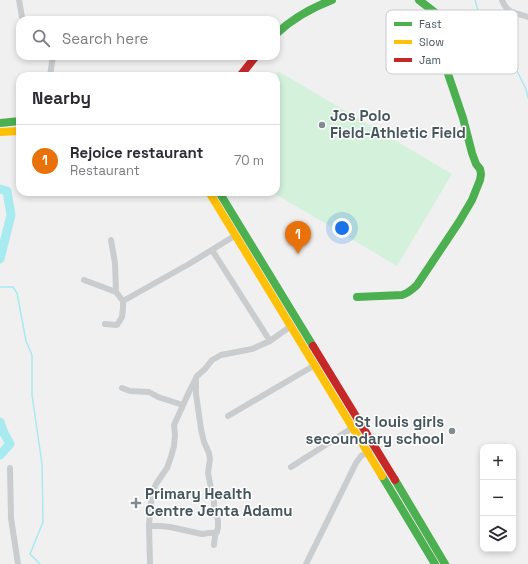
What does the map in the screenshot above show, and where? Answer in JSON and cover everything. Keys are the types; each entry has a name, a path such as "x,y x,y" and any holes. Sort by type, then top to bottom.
{"main road":[{"path":"280,31 303,13 332,0"},
{"path":"419,0 432,10"},
{"path":"243,72 253,60"},
{"path":"357,297 402,295 412,291 459,222 472,200 481,174 472,153 463,118 449,74"},
{"path":"0,122 16,121"},
{"path":"0,132 16,131"},
{"path":"212,196 352,428 371,449 445,564"},
{"path":"221,196 371,449 435,564"}],"street":[{"path":"20,0 22,16"},
{"path":"502,0 504,6 508,10"},
{"path":"518,14 528,17"},
{"path":"51,72 52,60"},
{"path":"122,301 144,290 236,235"},
{"path":"105,324 117,325 122,317 124,308 122,301 116,292 115,263 110,240"},
{"path":"212,250 270,341"},
{"path":"84,280 116,292"},
{"path":"150,564 152,494 156,484 167,468 172,457 175,435 174,425 197,376 206,369 212,360 221,355 252,350 270,341 291,326"},
{"path":"228,416 315,365"},
{"path":"196,379 196,394 201,429 204,442 209,453 210,459 208,473 211,488 214,494 214,505 218,521 214,545"},
{"path":"122,388 130,391 149,392 158,397 183,405"},
{"path":"291,467 352,428"},
{"path":"306,564 356,463 361,456 371,449"},
{"path":"10,468 10,518 18,564"},
{"path":"150,526 170,527 202,534 217,532"}],"green space":[{"name":"Jos Polo Field-Athletic Field","path":"280,72 452,174 397,266 279,196 280,196"}],"waterway":[{"path":"475,0 478,10"},
{"path":"518,73 526,89 528,98"},
{"path":"0,189 7,191 11,215 0,259"},
{"path":"0,287 13,287 17,293 26,341 32,355 32,395 42,464 43,522 30,554 40,564"},
{"path":"0,422 10,444 0,455"}],"traffic: fast":[{"path":"280,31 302,14 332,0"},
{"path":"419,0 432,10"},
{"path":"357,297 402,295 415,287 472,200 481,174 472,153 463,118 448,74"},
{"path":"0,123 16,121"},
{"path":"221,196 313,346"},
{"path":"382,476 435,564"},
{"path":"395,480 445,564"}],"traffic: slow":[{"path":"0,132 16,131"},
{"path":"211,196 382,476"}],"traffic: jam":[{"path":"243,72 253,60"},
{"path":"313,346 395,480"}],"place":[{"name":"Jos Polo Field-Athletic Field","path":"322,125"},
{"name":"Rejoice restaurant","path":"298,254"},
{"name":"St louis girls secoundary school","path":"452,431"},
{"name":"Primary Health Centre Jenta Adamu","path":"136,503"}]}
